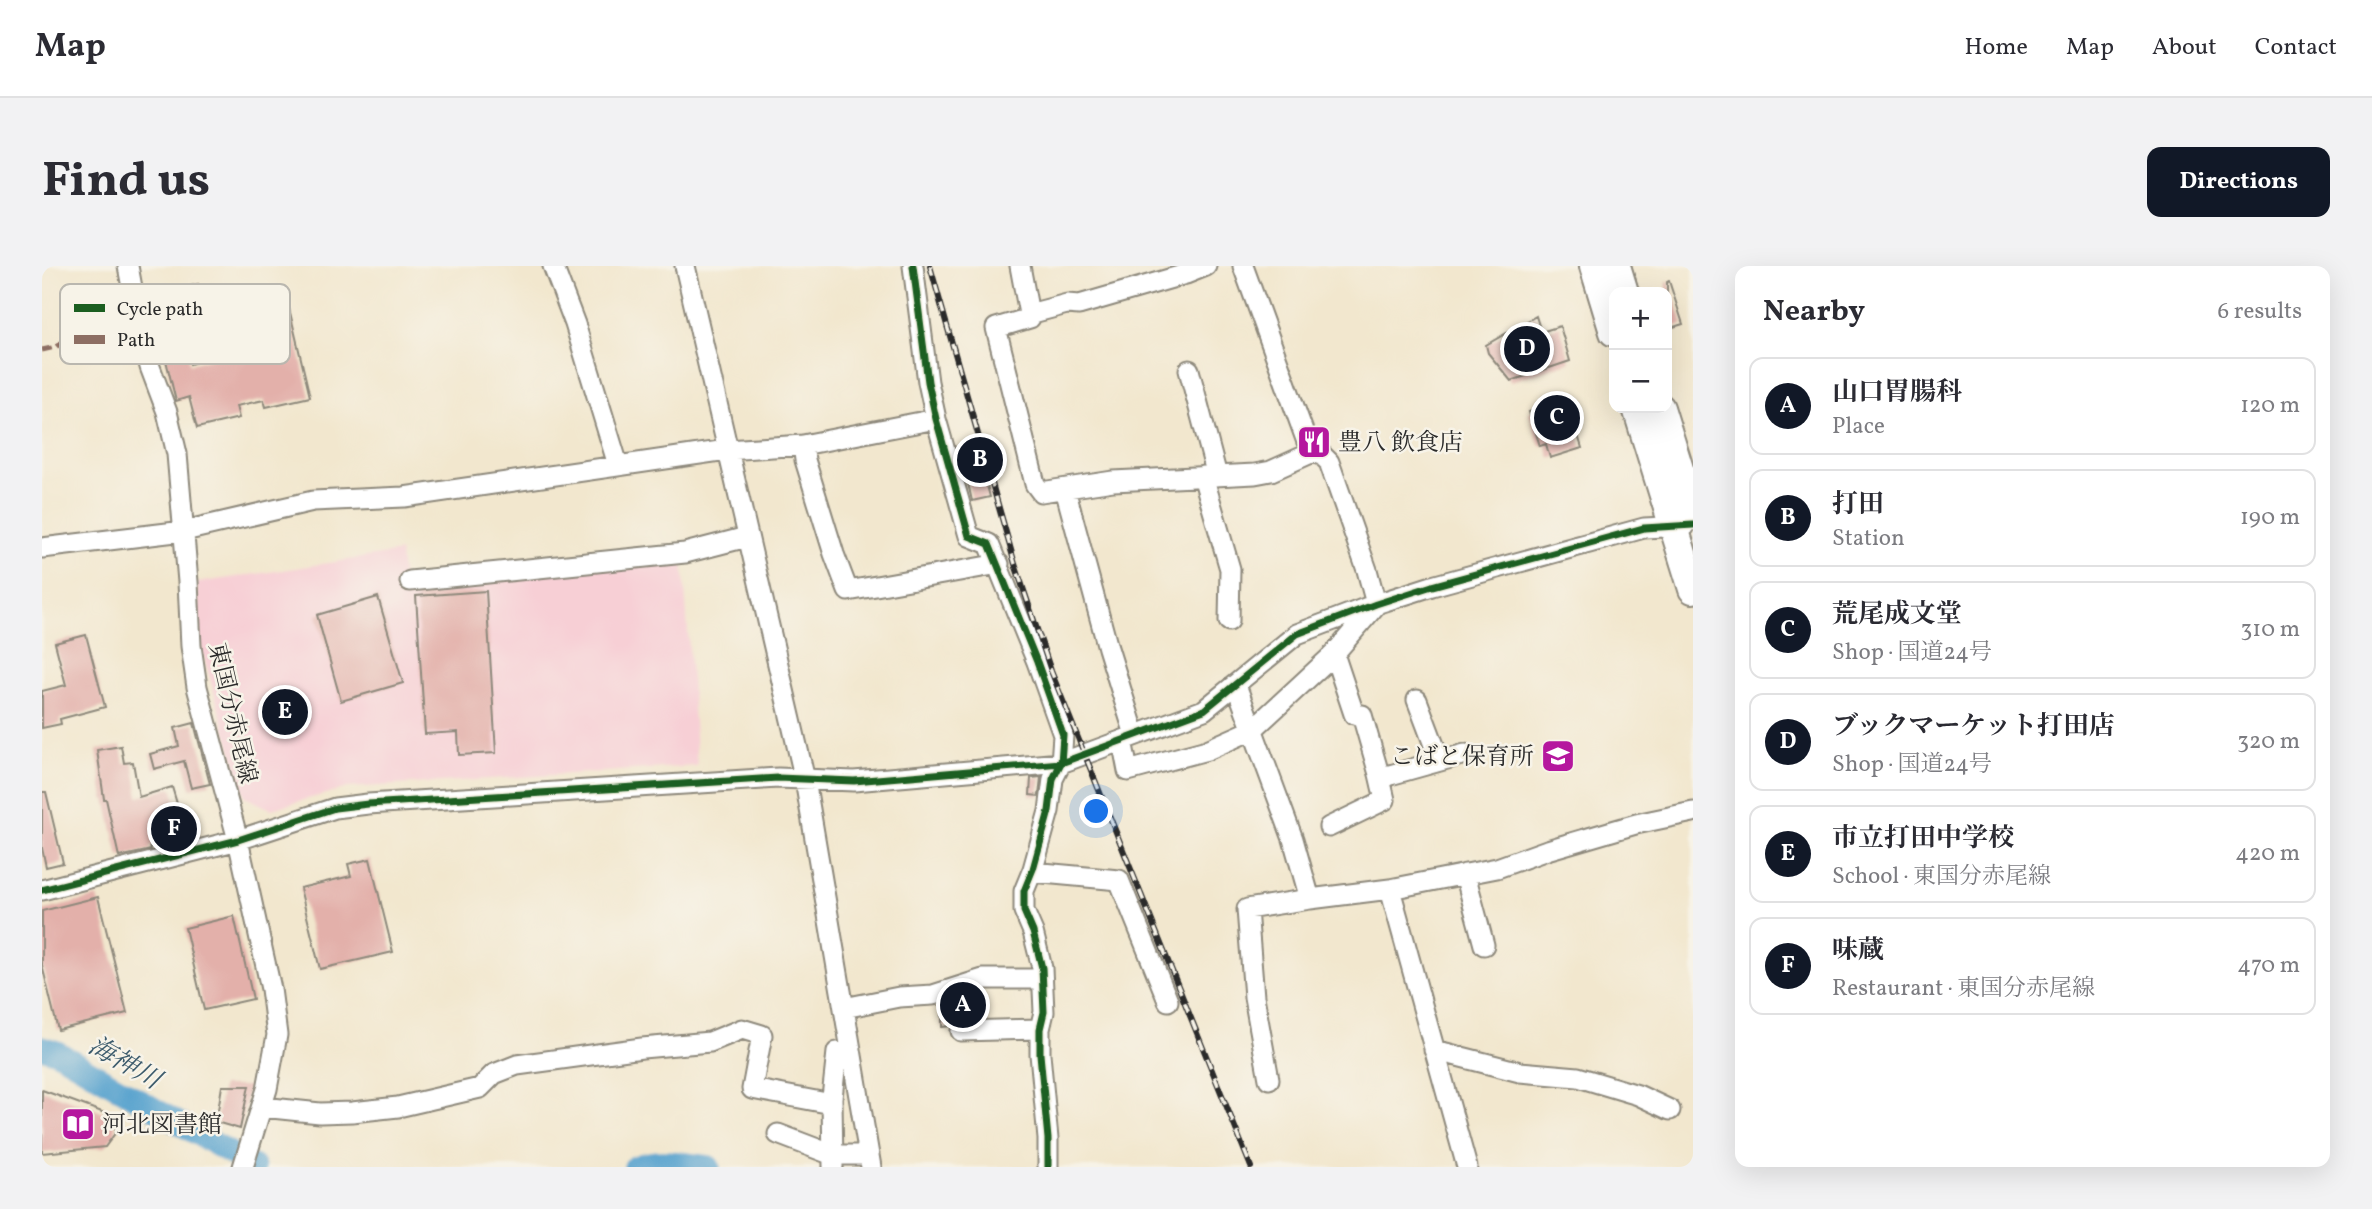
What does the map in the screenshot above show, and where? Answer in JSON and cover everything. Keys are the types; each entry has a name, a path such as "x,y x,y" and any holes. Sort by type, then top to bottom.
{"highway":[{"path":"1594,266 1609,316"},
{"path":"1616,266 1622,287"},
{"path":"1639,413 1686,522"},
{"path":"1661,413 1686,522 1693,589"}],"street":[{"name":"東国分赤尾線","path":"128,266 131,284"},
{"path":"553,266 575,324 618,465"},
{"path":"685,266 805,780 870,1161 833,1161 778,1135"},
{"path":"913,266 928,382 969,536 989,544 999,564 1063,735 1061,763 1053,779 1049,811 1024,891 1024,911 1033,933 1042,978 1044,1012 1040,1029 1040,1054 1048,1167"},
{"path":"1020,266 1030,318 996,328 1035,484 1041,492 1113,481 1255,474 1271,471 1311,453 1321,454 1329,462 1367,570 1376,604"},
{"path":"1029,314 1067,304 1079,305 1206,266"},
{"path":"1243,266 1311,453"},
{"name":"東国分赤尾線","path":"149,364 167,412 177,454 191,646 197,687 238,840 271,989 277,1035 262,1107 243,1167"},
{"path":"1189,370 1230,569 1229,621"},
{"path":"42,548 184,531 313,501 404,497 727,450 803,445 936,419"},
{"path":"803,445 805,460 848,591 999,564"},
{"path":"1065,489 1108,648 1128,737 1128,771 1207,750 1252,730 1334,654 1376,604"},
{"path":"42,890 238,840 335,808 764,779 854,781 1061,763 1204,710 1297,634 1432,586 1644,528 1686,522"},
{"path":"410,581 685,553 747,537"},
{"path":"1329,827 1385,800 1362,715 1354,714 1334,654"},
{"path":"1236,685 1293,839 1310,899"},
{"path":"1417,699 1440,761"},
{"path":"1379,774 1390,775 1465,754"},
{"path":"1269,1079 1254,997 1247,909 1390,889 1497,868 1636,824 1693,812"},
{"path":"1032,872 1119,880 1168,1001"},
{"path":"1465,874 1485,945"},
{"path":"1390,889 1467,1167"},
{"path":"844,1008 898,997 933,995 983,979 1042,978"},
{"path":"262,1107 320,1113 398,1107 480,1088 494,1074 517,1065 710,1042 742,1029 762,1035 752,1089 832,1104"},
{"path":"961,1031 1040,1029"},
{"path":"1434,1049 1520,1072 1578,1077 1638,1095 1670,1110"},
{"path":"833,1161 832,1104 838,1052"}],"shaded area":[{"path":"400,552 403,587 683,558 697,766 348,788 271,809 245,797 200,645 197,583"}],"building":[{"path":"1672,290 1683,324 1672,327"},
{"path":"290,312 310,397 266,407 264,400 236,406 239,418 197,428 189,397 176,401 167,364 290,364"},
{"path":"1536,316 1541,332 1560,326 1570,361 1511,381 1488,353 1486,345"},
{"path":"1567,400 1582,448 1550,458 1546,444 1540,446 1529,412"},
{"path":"982,466 990,497 972,501 965,470"},
{"path":"486,591 496,753 459,755 458,732 425,734 416,596"},
{"path":"378,597 403,683 341,701 317,615"},
{"path":"86,635 105,707 60,719 61,724 42,728 42,691 66,685 55,643"},
{"path":"194,723 210,784 191,788 184,761 154,769 150,754 179,746 175,728"},
{"path":"121,746 124,763 133,762 139,797 172,787 181,817 187,816 192,836 150,846 151,850 119,857 104,799 97,750"},
{"path":"1041,777 1039,796 1030,795 1031,778"},
{"path":"42,792 46,792 63,863 46,867 42,848"},
{"path":"370,859 393,952 320,969 300,888 351,876 348,864"},
{"path":"98,897 127,1013 58,1030 42,965 42,911"},
{"path":"234,916 253,999 204,1010 185,928"},
{"path":"970,996 981,996 986,1014 984,1018 960,1019 950,1026 942,1027 942,1005"},
{"path":"222,1086 249,1086 240,1129 216,1122"},
{"name":"河北図書館","path":"42,1090 113,1116 116,1132 105,1147 42,1153"}],"waterway":[{"name":"海神川","path":"42,1047 57,1052 254,1167"},
{"name":"海神川","path":"635,1167 654,1162 709,1167"}],"railway":[{"path":"930,266 1015,564 1051,671 1251,1167"}],"marked path":[{"path":"42,350 60,344"}],"cycle path":[{"path":"913,266 928,382 969,536 989,544 1037,662 1063,735 1061,763 1053,779 1049,811 1024,891 1024,911 1033,932 1042,968 1044,1012 1040,1029 1040,1054 1048,1167"},
{"path":"42,890 238,840 335,808 778,778 854,781 1061,763 1204,710 1297,634 1376,604 1644,528 1693,525"}],"place":[{"name":"ブックマーケット打田店","path":"1527,349"},
{"name":"荒尾成文堂","path":"1557,418"},
{"name":"豊八 飲食店","path":"1314,442"},
{"name":"打田","path":"980,460"},
{"name":"市立打田中学校","path":"285,712"},
{"name":"こばと保育所","path":"1558,756"},
{"name":"味蔵","path":"174,829"},
{"name":"山口胃腸科","path":"963,1005"},
{"name":"河北図書館","path":"78,1124"}]}
